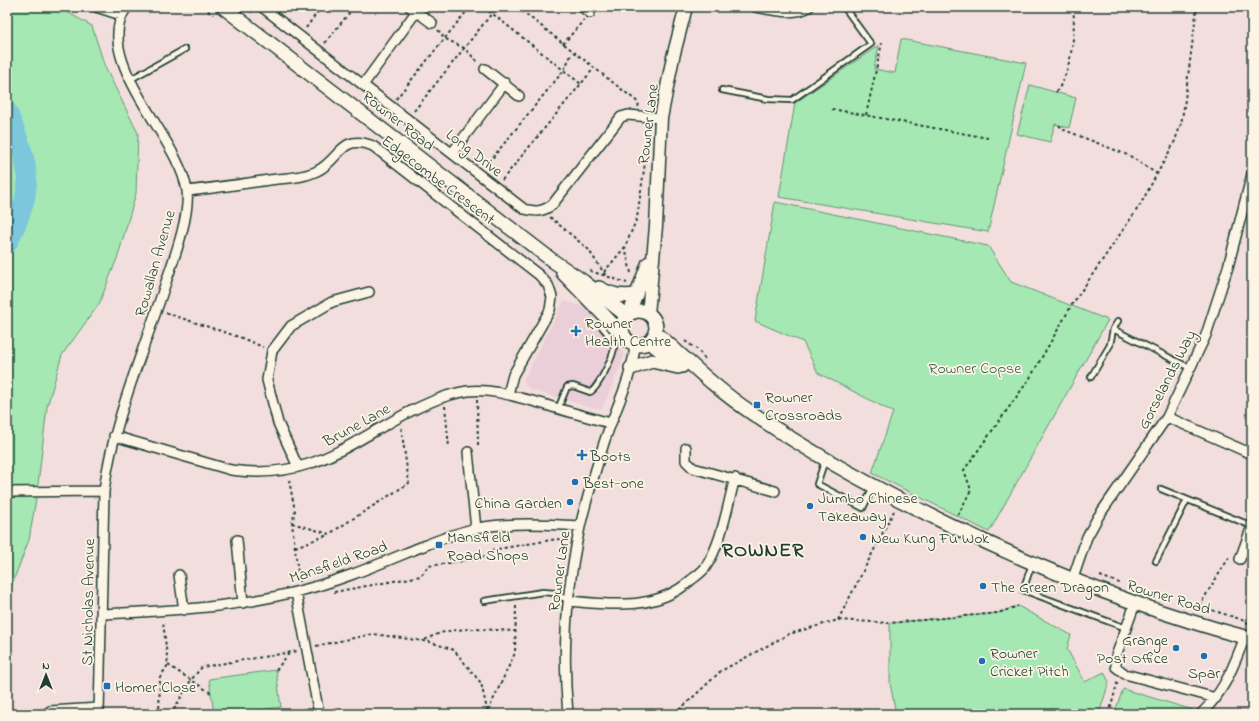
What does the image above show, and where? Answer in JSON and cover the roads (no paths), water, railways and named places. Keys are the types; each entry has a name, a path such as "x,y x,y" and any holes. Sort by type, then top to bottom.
{"main road":[{"name":"Rowner Road","path":"223,7 553,261 628,315"},
{"name":"Rowner Road","path":"553,261 577,290 623,335"},
{"path":"584,282 611,294 624,297 636,295"},
{"path":"639,311 648,314 655,322 652,337 640,345 630,343 623,335 622,325 628,315 639,311"},
{"name":"Rowner Road","path":"652,337 692,374 720,389"},
{"name":"Rowner Road","path":"652,337 751,413 873,487 900,501 1032,564 1072,581 1135,604 1248,638"},
{"path":"631,368 652,361 674,366 692,374"}],"street":[{"path":"96,7 121,15"},
{"name":"Rowallan Avenue","path":"104,491 114,436 157,310 186,213 187,191 179,168 131,80 118,49 118,30 121,15 127,7"},
{"name":"Long Drive","path":"262,7 274,11 364,85 524,209 534,212 543,211 552,205 621,117 636,115 661,118"},
{"path":"582,7 590,13"},
{"name":"Rowner Lane","path":"648,314 654,247 661,118 673,57 686,7"},
{"path":"756,7 783,12 805,10 809,7"},
{"path":"364,85 413,10 432,23"},
{"path":"485,69 519,96"},
{"path":"452,152 504,83"},
{"name":"Edgecombe Crescent","path":"187,191 295,177 316,172 329,164 344,146 352,142 363,142 373,146 539,275 548,285 552,297 550,310 513,375 508,394"},
{"name":"Gorselands Way","path":"1072,581 1087,538 1098,517 1167,417 1206,335 1228,267 1251,187 1252,174"},
{"name":"Rowner Lane","path":"628,315 654,247"},
{"path":"298,468 278,423 267,380 272,351 291,326 332,302 369,292"},
{"name":"Rowner Lane","path":"568,714 566,664 569,601 577,542 580,526 610,423 631,368 635,345"},
{"name":"Brune Lane","path":"114,436 231,470 250,472 298,468 326,459 399,417 455,393 476,391 508,394 610,423"},
{"path":"1167,417 1252,454"},
{"path":"686,448 686,461 692,468 735,478 775,491"},
{"path":"468,452 476,528"},
{"path":"569,601 626,604 642,603 664,598 683,588 704,569 717,542 735,478"},
{"path":"7,492 104,491"},
{"name":"St Nicholas Avenue","path":"99,711 104,491"},
{"name":"Mansfield Road","path":"102,614 184,610 243,603 298,592 360,572 434,542 476,528 516,524 580,526"},
{"path":"1240,559 1252,526"},
{"path":"237,540 243,603"},
{"path":"179,575 184,610"},
{"path":"298,592 319,714"},
{"path":"1135,604 1116,656 1116,667 1121,672 1216,698"},
{"path":"1201,714 1216,698 1229,677 1248,638"},
{"path":"46,714 50,711 99,711"}],"lane":[{"path":"722,90 768,99 792,100 871,44 844,7"},
{"path":"131,80 185,49"},
{"path":"1091,377 1110,345 1113,329 1118,321"},
{"path":"558,408 568,386 573,386 590,392 597,386 614,349 612,340 602,327"},
{"path":"1113,329 1190,368"},
{"path":"825,458 817,484 862,508 873,487"},
{"path":"1161,490 1252,526"},
{"path":"1156,561 1187,500"},
{"path":"1032,564 1023,590 1126,628"},
{"path":"484,601 543,592 555,593 569,601"}],"waterway":[{"path":"7,111 21,148 27,177 23,207 7,244"}],"place":[{"name":"Rowner Health Centre","path":"576,331"},
{"name":"Rowner Crossroads","path":"757,405"},
{"name":"Boots","path":"582,455"},
{"name":"Best-one","path":"575,482"},
{"name":"China Garden","path":"570,502"},
{"name":"Jumbo Chinese Takeaway","path":"810,506"},
{"name":"New Kung Fu Wok","path":"863,537"},
{"name":"Mansfield Road Shops","path":"439,545"},
{"name":"The Green Dragon","path":"983,586"},
{"name":"Grange Post Office","path":"1176,648"},
{"name":"Spar","path":"1204,656"},
{"name":"Rowner Cricket Pitch","path":"982,661"},
{"name":"Homer Close","path":"107,686"}],"district":[{"name":"ROWNER","path":"763,549"}],"park label":[{"name":"Rowner Copse","path":"975,367"}]}
